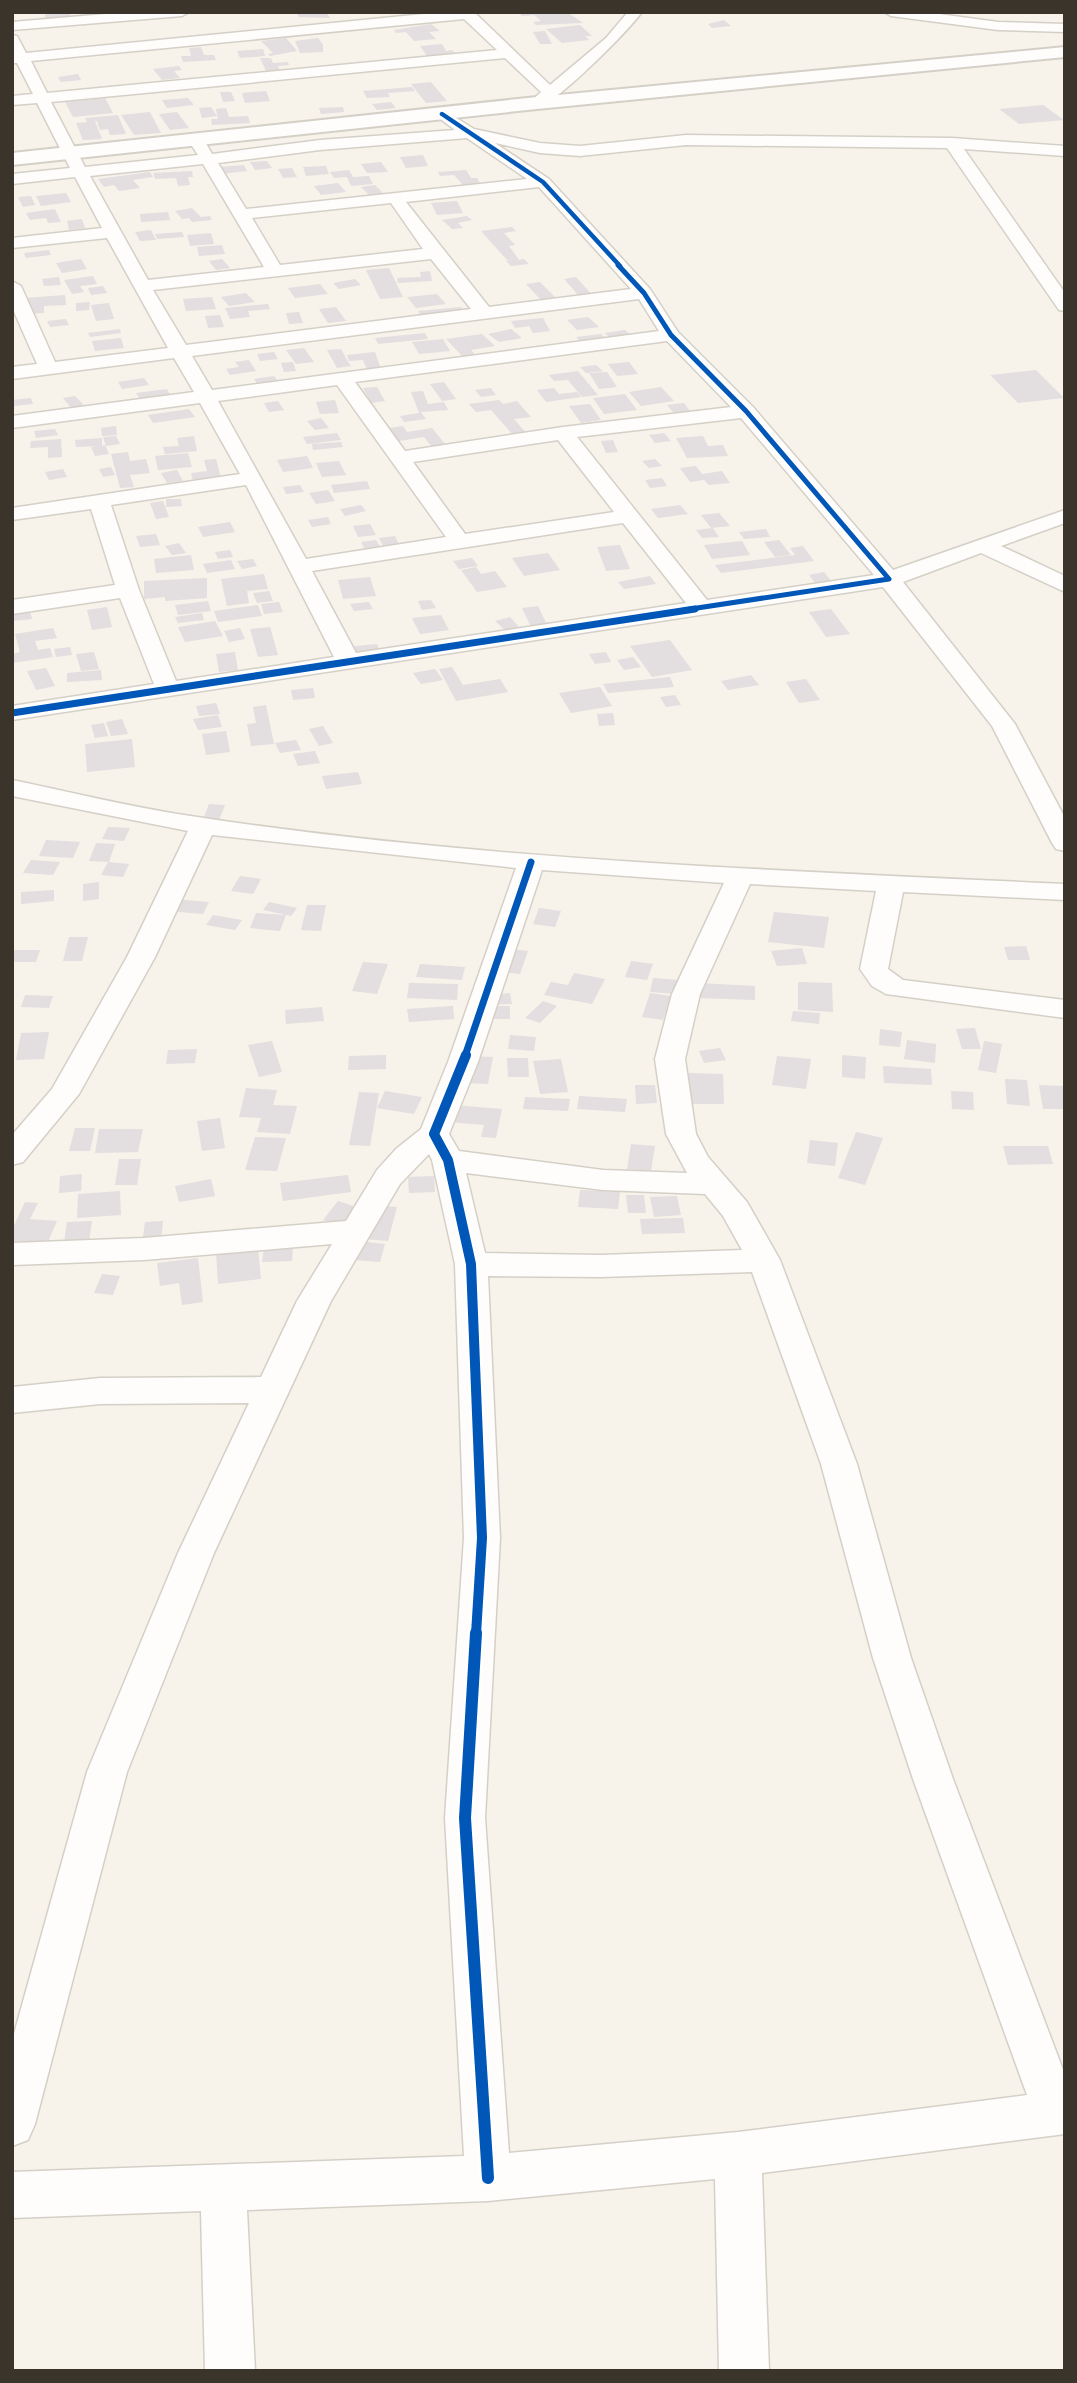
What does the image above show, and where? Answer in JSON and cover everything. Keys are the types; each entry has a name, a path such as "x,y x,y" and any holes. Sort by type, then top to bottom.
{"street":[{"path":"12,26 112,15 182,12"},
{"path":"342,12 391,66"},
{"path":"543,98 611,41 635,12"},
{"path":"891,12 998,26 1065,28"},
{"path":"17,58 228,49 364,36 466,13 509,53 543,98"},
{"path":"12,39 17,58 82,172 142,286 253,478 348,661"},
{"path":"228,49 249,80"},
{"path":"12,159 442,114 543,98 1065,52"},
{"path":"12,102 509,53"},
{"path":"442,114 543,182 644,293 671,335 746,411 889,579 1003,724 1065,843"},
{"path":"12,179 320,145 473,133 540,148 580,151 686,140 952,143 1065,151"},
{"path":"196,139 275,271"},
{"path":"952,143 1065,306"},
{"path":"243,214 543,182"},
{"path":"396,199 435,253 484,313"},
{"path":"12,243 114,232"},
{"path":"142,286 435,253"},
{"path":"12,373 644,293"},
{"path":"14,297 49,369"},
{"path":"12,422 671,335"},
{"path":"342,378 459,541"},
{"path":"401,458 564,433 746,411"},
{"path":"564,433 701,607"},
{"path":"12,514 253,478"},
{"path":"99,500 128,590 167,688"},
{"path":"301,566 628,516"},
{"path":"12,713 889,579 1065,516"},
{"path":"984,546 1065,585"},
{"path":"12,607 128,590"},
{"path":"12,788 203,826 531,862 739,878 1065,892"},
{"path":"17,1142 64,1094 141,957 203,826"},
{"path":"488,2178 465,1818 482,1538 471,1264 441,1147 463,1062 531,862"},
{"path":"12,2194 488,2178 738,2154 1060,2112 933,1779 892,1658 839,1464 764,1260 736,1210 695,1162 681,1133 670,1059 686,994 739,878"},
{"path":"891,884 874,969 882,980 896,988 1065,1009"},
{"path":"12,2124 107,1772 196,1553 314,1301 388,1177 407,1156 441,1147 603,1180 714,1184"},
{"path":"12,1254 144,1249 356,1231"},
{"path":"471,1264 601,1266 764,1260"},
{"path":"12,1400 100,1391 272,1390"},
{"path":"738,2154 744,2371"},
{"path":"223,2186 230,2371"}],"building":[{"path":"45,12 70,14 70,18 45,19"},
{"path":"326,12 330,18 299,17 297,13"},
{"path":"567,12 583,23 536,25 533,22 541,21 534,15 522,16 519,13"},
{"path":"724,20 731,26 712,28 708,24"},
{"path":"431,24 440,31 429,32 436,39 414,41 406,32 396,33 394,30"},
{"path":"580,25 592,36 585,36 589,40 562,43 546,29"},
{"path":"545,31 552,44 540,44 533,32"},
{"path":"286,38 297,51 270,56 268,54 273,53 261,41"},
{"path":"318,38 323,45 323,52 300,53 295,41"},
{"path":"442,44 446,51 452,50 456,55 427,56 420,46"},
{"path":"201,47 204,55 214,55 216,60 183,62 181,56 191,56 189,48"},
{"path":"263,49 265,56 240,58 237,51"},
{"path":"260,58 271,58 273,63 288,62 289,65 278,66 281,72 267,73"},
{"path":"179,66 182,70 174,71 180,78 162,80 153,69"},
{"path":"78,74 81,80 61,82 58,77"},
{"path":"431,82 447,101 426,103 411,84"},
{"path":"412,87 415,91 388,93 390,97 367,98 363,91"},
{"path":"266,91 270,101 245,103 242,93"},
{"path":"220,92 231,92 235,101 223,102"},
{"path":"105,98 113,113 73,117 65,102"},
{"path":"188,98 194,105 167,108 162,100"},
{"path":"391,102 396,108 377,110 372,104"},
{"path":"1043,105 1064,120 1019,124 999,109"},
{"path":"211,107 217,116 202,118 199,108"},
{"path":"343,107 344,112 321,114 319,108"},
{"path":"226,108 229,117 248,116 250,123 212,125 211,119 218,119 216,109"},
{"path":"150,112 161,133 134,135 121,115"},
{"path":"177,112 189,128 170,130 159,114"},
{"path":"118,115 126,134 110,135 108,129 100,130 95,121 102,139 83,140 76,123 87,122 85,118"},
{"path":"423,155 428,166 406,168 400,157"},
{"path":"267,161 272,168 255,170 250,162"},
{"path":"381,162 388,172 367,173 361,164"},
{"path":"244,165 247,171 221,174 218,167"},
{"path":"326,166 329,174 306,176 303,167"},
{"path":"292,168 297,177 283,178 278,169"},
{"path":"349,170 353,177 369,176 373,184 351,186 347,177 334,178 330,172"},
{"path":"466,170 471,178 477,178 480,184 463,185 454,175 440,176 438,172"},
{"path":"192,171 193,177 188,177 190,185 178,186 176,178 155,179 153,173"},
{"path":"150,172 153,177 133,180 140,188 119,191 114,185 104,187 98,179"},
{"path":"338,183 346,192 321,195 314,186"},
{"path":"375,185 386,196 372,198 361,187"},
{"path":"66,193 71,202 41,206 36,196"},
{"path":"31,196 35,205 23,207 18,197"},
{"path":"457,201 463,213 437,215 431,203"},
{"path":"192,208 201,217 210,216 212,220 192,222 189,218 182,219 175,211"},
{"path":"55,209 61,222 48,223 46,218 30,220 26,213"},
{"path":"168,212 170,220 141,222 140,214"},
{"path":"467,216 472,220 458,223 463,228 452,229 442,220"},
{"path":"82,219 85,228 69,230 67,221"},
{"path":"512,227 516,231 504,233 515,245 509,246 519,260 524,259 529,264 511,266 506,261 515,259 507,260 481,231"},
{"path":"151,230 156,240 140,241 135,232"},
{"path":"182,232 184,237 157,239 155,234"},
{"path":"211,233 214,244 190,246 187,235"},
{"path":"222,245 225,254 199,256 197,247"},
{"path":"49,250 51,255 26,258 24,253"},
{"path":"81,259 87,269 62,273 56,263"},
{"path":"222,259 230,268 216,270 209,261"},
{"path":"389,268 403,297 380,299 366,270"},
{"path":"430,271 432,281 398,283 397,278 421,277 420,272"},
{"path":"93,276 97,284 80,286 84,292 72,294 64,280"},
{"path":"59,277 61,285 44,286 42,279"},
{"path":"576,277 593,296 580,297 564,279"},
{"path":"355,279 361,285 339,289 333,283"},
{"path":"540,282 558,300 543,302 526,284"},
{"path":"320,284 328,294 295,298 288,288"},
{"path":"103,286 107,293 91,295 88,288"},
{"path":"246,293 255,302 229,306 221,297"},
{"path":"437,294 446,304 416,308 407,297"},
{"path":"65,295 66,305 44,306 44,313 26,314 25,298"},
{"path":"212,297 216,309 186,311 183,299"},
{"path":"90,302 89,310 76,311 76,303"},
{"path":"109,303 114,319 96,321 91,305"},
{"path":"268,304 270,309 248,311 250,317 230,319 225,308"},
{"path":"336,307 346,321 328,323 319,309"},
{"path":"461,307 465,313 422,318 418,311"},
{"path":"299,312 303,323 289,324 286,313"},
{"path":"220,315 224,327 208,328 205,316"},
{"path":"588,317 599,327 577,330 567,320"},
{"path":"543,318 550,331 533,333 529,326 515,328 511,321"},
{"path":"66,319 69,325 50,327 47,321"},
{"path":"120,329 121,333 90,337 88,333"},
{"path":"511,329 522,338 499,342 488,334"},
{"path":"625,330 632,336 612,340 605,333"},
{"path":"425,333 428,339 378,344 375,338"},
{"path":"482,334 495,346 471,350 476,356 464,358 446,339"},
{"path":"601,334 607,340 583,344 576,337"},
{"path":"121,338 124,348 95,351 92,341"},
{"path":"443,339 450,351 419,354 412,342"},
{"path":"304,348 314,362 296,364 286,350"},
{"path":"341,349 351,366 337,368 327,350"},
{"path":"274,352 278,359 260,361 257,354"},
{"path":"375,352 381,369 367,370 363,360 349,361 347,355"},
{"path":"249,360 256,371 230,375 226,369 239,367 235,362"},
{"path":"293,362 296,371 284,372 281,363"},
{"path":"629,362 638,374 617,376 608,364"},
{"path":"596,365 603,371 586,373 580,367"},
{"path":"1036,370 1064,398 1018,403 990,375"},
{"path":"578,371 598,395 582,397 568,380 554,381 549,375"},
{"path":"607,372 617,387 599,389 589,373"},
{"path":"274,376 280,384 259,387 254,379"},
{"path":"144,378 149,385 122,389 118,382"},
{"path":"444,382 456,399 442,401 430,384"},
{"path":"377,387 385,401 371,403 363,388"},
{"path":"661,387 674,401 641,406 629,392"},
{"path":"491,388 496,395 481,397 475,390"},
{"path":"554,388 559,394 577,392 581,397 546,402 537,390"},
{"path":"167,389 171,397 141,401 136,393"},
{"path":"423,391 428,404 444,402 448,410 421,412 426,419 404,422 400,416 419,413 411,392"},
{"path":"625,394 637,410 604,414 593,398"},
{"path":"75,396 85,406 72,409 63,398"},
{"path":"31,398 33,404 14,406 12,400"},
{"path":"335,400 339,413 320,414 316,402"},
{"path":"499,400 503,404 517,401 531,417 514,419 527,434 514,436 491,410 476,412 469,404"},
{"path":"278,401 284,410 269,412 264,403"},
{"path":"684,403 690,411 674,413 667,405"},
{"path":"590,404 601,420 581,423 569,406"},
{"path":"189,409 195,417 153,423 148,415"},
{"path":"321,418 329,428 315,430 307,421"},
{"path":"116,426 117,435 102,436 101,428"},
{"path":"403,426 407,432 432,428 446,445 432,447 424,437 399,441 389,428"},
{"path":"55,429 58,435 36,438 34,431"},
{"path":"337,433 341,440 307,444 303,437"},
{"path":"664,433 671,441 655,443 649,435"},
{"path":"116,436 120,444 106,446 103,437"},
{"path":"194,436 197,451 165,454 163,447 179,446 177,438"},
{"path":"703,436 708,446 723,445 728,456 687,458 676,438"},
{"path":"102,438 102,446 105,445 109,454 95,456 91,447 98,446 76,447 75,440"},
{"path":"61,439 62,457 48,458 48,447 30,448 31,441"},
{"path":"613,440 618,452 606,453 601,441"},
{"path":"341,442 343,447 313,450 312,444"},
{"path":"128,452 130,461 146,459 150,473 130,475 134,487 120,488 111,454"},
{"path":"188,453 192,467 158,470 155,456"},
{"path":"307,456 313,468 283,472 277,460"},
{"path":"216,459 221,478 193,481 191,473 207,471 204,460"},
{"path":"655,459 662,466 649,468 642,461"},
{"path":"339,461 346,475 322,477 316,463"},
{"path":"696,466 702,474 722,471 730,483 709,485 704,480 690,482 680,468"},
{"path":"111,467 115,475 103,477 99,469"},
{"path":"63,469 67,477 49,480 45,472"},
{"path":"177,470 183,481 167,483 161,473"},
{"path":"662,478 667,486 650,488 645,480"},
{"path":"367,481 370,489 334,493 331,485"},
{"path":"300,485 304,492 286,494 283,487"},
{"path":"328,490 335,501 316,504 309,493"},
{"path":"166,499 181,499 182,506 166,507"},
{"path":"163,501 169,517 156,519 150,503"},
{"path":"361,505 366,511 345,516 340,509"},
{"path":"680,505 688,514 658,518 651,509"},
{"path":"719,513 730,526 711,528 701,515"},
{"path":"328,517 331,524 312,527 308,520"},
{"path":"230,522 235,532 203,537 198,527"},
{"path":"370,524 376,535 358,537 353,526"},
{"path":"713,528 719,537 702,538 696,530"},
{"path":"766,529 770,537 744,539 739,532"},
{"path":"156,534 160,545 140,547 136,536"},
{"path":"395,536 399,545 383,546 379,538"},
{"path":"376,540 381,548 365,550 361,542"},
{"path":"779,540 791,555 775,557 764,542"},
{"path":"742,541 750,555 712,559 704,545"},
{"path":"179,543 186,553 172,555 165,546"},
{"path":"620,545 630,569 606,571 597,547"},
{"path":"803,546 814,561 721,573 715,565 795,555 790,548"},
{"path":"230,550 233,557 218,559 215,552"},
{"path":"548,553 560,570 524,576 512,558"},
{"path":"191,555 194,570 156,573 154,559"},
{"path":"472,558 478,566 459,569 453,561"},
{"path":"253,559 257,566 242,569 237,561"},
{"path":"231,560 235,569 207,573 203,564"},
{"path":"476,567 481,574 495,571 507,587 477,592 461,570"},
{"path":"824,572 832,582 816,584 809,575"},
{"path":"264,574 268,589 247,591 249,603 227,606 221,579"},
{"path":"650,576 656,584 624,589 618,582"},
{"path":"370,577 376,596 343,599 338,580"},
{"path":"207,578 207,598 165,601 165,597 144,599 144,581"},
{"path":"269,591 273,601 257,603 253,593"},
{"path":"431,600 436,608 422,610 418,601"},
{"path":"208,601 211,611 178,615 175,605"},
{"path":"279,602 283,612 264,614 261,604"},
{"path":"369,602 373,609 354,611 350,604"},
{"path":"258,605 262,616 218,622 214,611"},
{"path":"538,606 547,625 531,627 522,608"},
{"path":"29,607 32,619 12,621 12,609"},
{"path":"107,607 112,627 92,630 87,610"},
{"path":"831,609 850,634 826,637 809,612"},
{"path":"202,613 204,620 178,623 175,617"},
{"path":"441,615 449,630 420,634 412,618"},
{"path":"510,617 521,629 507,632 495,621"},
{"path":"215,621 223,636 185,642 178,627"},
{"path":"270,627 278,655 258,657 250,629"},
{"path":"53,628 57,638 35,641 38,650 50,648 53,657 12,663 12,654 20,652 15,634"},
{"path":"240,628 245,639 229,642 224,631"},
{"path":"670,640 692,670 652,677 630,646"},
{"path":"377,644 384,661 353,665 346,647"},
{"path":"70,647 72,655 56,657 54,649"},
{"path":"94,652 99,669 81,671 76,654"},
{"path":"235,652 238,670 219,672 216,654"},
{"path":"606,652 611,662 595,664 589,654"},
{"path":"633,657 641,667 624,670 617,660"},
{"path":"452,667 463,685 500,679 508,692 456,701 439,669"},
{"path":"46,668 55,686 36,690 27,671"},
{"path":"435,669 443,680 421,684 413,673"},
{"path":"101,670 102,680 67,682 67,673"},
{"path":"751,675 759,685 728,690 721,681"},
{"path":"670,677 674,687 608,693 603,684"},
{"path":"806,679 820,700 799,703 786,682"},
{"path":"600,687 612,706 571,713 559,693"},
{"path":"313,688 315,698 293,700 291,690"},
{"path":"675,695 681,705 666,707 660,697"},
{"path":"216,703 220,714 199,716 196,706"},
{"path":"266,705 274,744 251,746 247,724 256,723 253,707"},
{"path":"613,713 615,725 599,726 597,714"},
{"path":"218,715 222,727 198,730 193,719"},
{"path":"122,719 128,734 111,736 106,722"},
{"path":"104,723 108,736 95,738 91,725"},
{"path":"323,726 333,743 319,746 309,729"},
{"path":"226,731 230,752 206,755 202,734"},
{"path":"132,739 135,767 87,772 85,744"},
{"path":"296,740 301,750 280,753 275,743"},
{"path":"315,751 320,763 298,766 293,754"},
{"path":"358,772 362,784 326,789 322,776"},
{"path":"209,804 225,805 216,828 200,827"},
{"path":"108,827 130,828 124,841 102,839"},
{"path":"46,840 80,842 73,858 39,856"},
{"path":"96,843 115,844 109,862 89,861"},
{"path":"31,860 60,862 53,875 23,873"},
{"path":"108,862 129,864 123,877 101,875"},
{"path":"240,876 261,879 253,894 231,891"},
{"path":"99,882 99,899 83,901 83,884"},
{"path":"54,890 54,901 21,904 21,892"},
{"path":"172,899 209,902 203,914 167,911"},
{"path":"269,902 297,908 291,916 263,910"},
{"path":"307,905 326,905 321,931 301,930"},
{"path":"539,908 561,911 555,927 533,924"},
{"path":"774,912 829,917 824,948 768,942"},
{"path":"256,913 286,915 280,931 250,928"},
{"path":"213,915 242,920 235,930 206,925"},
{"path":"69,937 88,937 82,961 63,961"},
{"path":"1026,946 1030,960 1008,960 1004,947"},
{"path":"802,948 807,964 777,966 771,951"},
{"path":"510,949 528,951 520,974 501,972"},
{"path":"12,950 40,950 36,962 12,962"},
{"path":"631,961 653,964 647,980 625,977"},
{"path":"363,962 388,964 377,994 352,991"},
{"path":"420,964 465,967 462,980 416,977"},
{"path":"574,973 605,979 592,1004 544,995 551,982 568,985"},
{"path":"653,978 679,980 677,994 650,992"},
{"path":"798,982 832,983 833,1012 798,1010"},
{"path":"409,983 458,984 457,1000 407,998"},
{"path":"699,983 755,986 755,1000 698,998"},
{"path":"510,993 512,1004 486,1005 484,995"},
{"path":"650,993 671,996 663,1020 642,1017"},
{"path":"25,995 53,996 49,1008 21,1007"},
{"path":"543,1001 557,1006 540,1023 525,1018"},
{"path":"453,1006 454,1019 409,1022 407,1009"},
{"path":"485,1006 510,1006 510,1019 485,1019"},
{"path":"322,1007 324,1021 286,1024 285,1010"},
{"path":"793,1011 820,1013 819,1024 791,1021"},
{"path":"975,1028 981,1049 962,1049 956,1029"},
{"path":"880,1029 902,1032 900,1047 879,1045"},
{"path":"49,1032 44,1059 16,1060 21,1033"},
{"path":"510,1035 536,1037 534,1051 508,1049"},
{"path":"907,1040 936,1044 935,1063 904,1059"},
{"path":"272,1041 282,1072 259,1077 248,1045"},
{"path":"984,1041 1002,1044 996,1073 978,1070"},
{"path":"720,1048 726,1060 704,1063 699,1051"},
{"path":"197,1049 195,1063 166,1064 168,1050"},
{"path":"386,1055 386,1069 348,1070 349,1056"},
{"path":"842,1055 866,1057 865,1079 842,1077"},
{"path":"472,1056 493,1057 488,1084 467,1083"},
{"path":"777,1056 811,1059 806,1089 772,1085"},
{"path":"507,1058 528,1058 529,1077 508,1077"},
{"path":"561,1059 568,1092 540,1094 533,1061"},
{"path":"883,1066 931,1069 932,1085 884,1083"},
{"path":"688,1073 723,1074 724,1104 689,1104"},
{"path":"1005,1079 1027,1080 1030,1106 1007,1104"},
{"path":"635,1085 655,1085 657,1103 636,1104"},
{"path":"1039,1085 1065,1086 1065,1109 1043,1109"},
{"path":"246,1088 277,1090 273,1105 297,1106 290,1134 257,1132 261,1118 239,1117"},
{"path":"385,1091 422,1097 414,1114 377,1108"},
{"path":"951,1091 973,1092 974,1110 952,1109"},
{"path":"359,1092 379,1093 370,1146 349,1145"},
{"path":"579,1096 627,1099 625,1112 577,1109"},
{"path":"525,1097 570,1099 568,1111 523,1109"},
{"path":"453,1105 502,1109 496,1138 481,1137 484,1125 448,1122"},
{"path":"220,1118 225,1148 202,1151 197,1121"},
{"path":"75,1128 95,1128 90,1151 69,1151"},
{"path":"99,1129 143,1129 138,1152 95,1153"},
{"path":"856,1132 883,1138 865,1185 838,1178"},
{"path":"255,1137 286,1138 277,1171 245,1170"},
{"path":"810,1140 838,1143 835,1166 807,1163"},
{"path":"631,1144 655,1146 651,1171 627,1169"},
{"path":"1003,1146 1048,1146 1053,1164 1008,1165"},
{"path":"119,1159 141,1159 137,1185 115,1185"},
{"path":"82,1174 81,1191 59,1193 60,1176"},
{"path":"348,1175 351,1192 283,1201 280,1183"},
{"path":"434,1176 435,1192 409,1193 408,1177"},
{"path":"211,1179 215,1196 179,1202 175,1186"},
{"path":"580,1190 620,1192 618,1209 578,1207"},
{"path":"120,1191 121,1215 77,1218 78,1194"},
{"path":"626,1195 644,1195 646,1213 628,1213"},
{"path":"677,1196 681,1215 654,1217 650,1197"},
{"path":"338,1201 359,1208 344,1226 323,1220"},
{"path":"25,1202 38,1203 30,1219 57,1221 47,1244 12,1241 12,1230"},
{"path":"373,1205 397,1207 388,1241 364,1239"},
{"path":"683,1218 685,1233 642,1234 640,1219"},
{"path":"92,1221 88,1249 63,1250 67,1222"},
{"path":"163,1221 160,1250 141,1251 145,1222"},
{"path":"358,1241 385,1244 380,1262 353,1260"},
{"path":"293,1247 292,1261 262,1262 264,1248"},
{"path":"258,1248 261,1279 218,1284 216,1252"},
{"path":"198,1258 203,1302 182,1305 179,1283 160,1286 157,1263"},
{"path":"102,1274 120,1276 113,1295 94,1293"}],"cycle path":[{"path":"12,713 889,579 746,411 671,335 644,293 543,182 442,114"},
{"path":"488,2178 465,1818 482,1538 471,1264 448,1160 434,1134 463,1062 531,862"}]}
